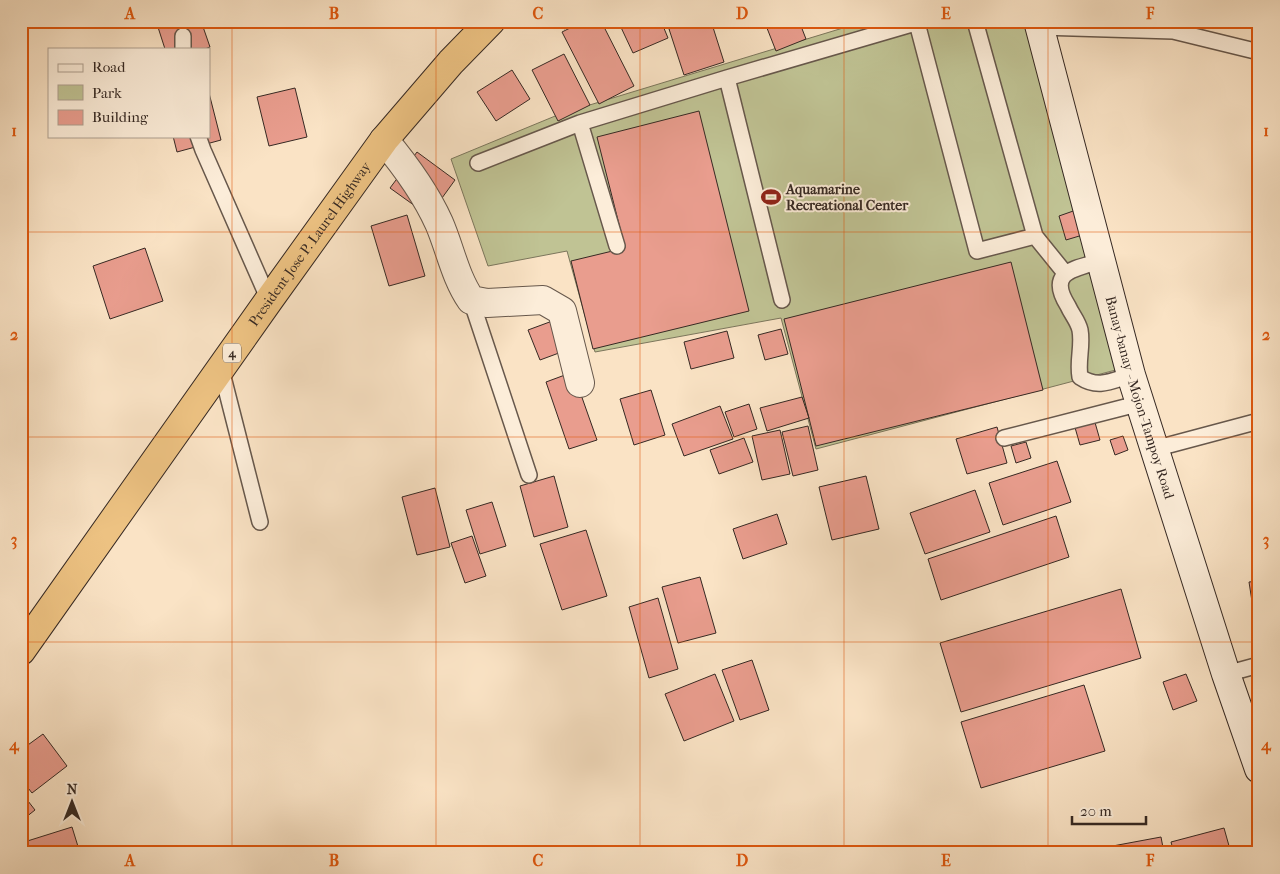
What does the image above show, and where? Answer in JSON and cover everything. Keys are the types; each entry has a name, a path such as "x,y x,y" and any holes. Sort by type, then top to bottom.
{"highway":[{"name":"President Jose P. Laurel Highway","path":"21,651 384,140 452,62 491,21"}],"street":[{"name":"Banay-banay - Mojon-Tampoy Road","path":"1039,24 1131,375 1226,674 1259,769"},
{"path":"384,140 411,172 439,222 463,289 471,300 487,302 543,300 562,311 580,383"}],"lane":[{"path":"975,21 1035,236 1065,273"},
{"path":"478,163 580,123 919,22 977,251 1035,236"},
{"path":"1039,24 1174,31 1259,52"},
{"path":"727,78 782,300"},
{"path":"580,123 617,246"},
{"path":"199,138 202,150 269,300"},
{"path":"1101,261 1065,273 1061,279 1062,296 1077,321 1080,331 1080,377 1089,383 1099,384 1131,375"},
{"path":"471,300 529,474"},
{"path":"220,369 260,522"},
{"path":"1004,438 1141,403"},
{"path":"1154,449 1259,421"},
{"path":"1226,674 1259,665"}],"green space":[{"name":"Aquamarine Recreational Center","path":"866,21 1027,21 1127,367 816,449 781,318 595,352 567,251 488,266 451,159 560,114"}],"building":[{"path":"156,21 201,21 210,47 208,48 165,48"},
{"path":"402,21 418,21 410,29"},
{"path":"560,21 579,21 564,29"},
{"path":"584,21 601,21 634,86 599,104 562,32"},
{"path":"618,21 661,21 668,38 633,53"},
{"path":"694,21 711,21 724,62 684,75 669,29"},
{"path":"768,21 799,21 806,39 776,51 765,23"},
{"path":"854,21 870,21 856,26"},
{"path":"564,54 590,105 558,121 532,70"},
{"path":"512,70 530,99 496,121 477,92"},
{"path":"295,88 307,137 269,146 257,97"},
{"path":"210,97 221,140 177,152 174,138 210,138"},
{"path":"699,111 749,311 593,349 571,261 625,248 597,137"},
{"path":"417,152 455,180 429,216 390,188"},
{"path":"1079,209 1086,234 1066,240 1059,216"},
{"path":"407,215 425,276 389,286 371,226"},
{"path":"145,248 163,301 110,319 93,266"},
{"path":"1011,262 1043,390 816,446 784,319"},
{"path":"555,320 567,350 540,360 528,330"},
{"path":"781,329 788,354 765,360 758,335"},
{"path":"727,331 734,358 691,369 684,342"},
{"path":"573,372 597,440 569,449 546,382"},
{"path":"651,390 665,435 634,445 620,399"},
{"path":"802,397 809,418 767,431 760,408"},
{"path":"749,404 757,429 734,437 725,412"},
{"path":"720,406 733,439 684,456 672,424"},
{"path":"1094,419 1100,440 1080,445 1074,424"},
{"path":"808,426 818,470 793,476 782,432"},
{"path":"997,427 1007,463 967,474 956,439"},
{"path":"780,430 790,474 762,480 752,436"},
{"path":"1123,436 1128,450 1115,455 1110,440"},
{"path":"744,438 753,462 719,474 710,450"},
{"path":"1026,442 1031,458 1016,463 1011,446"},
{"path":"1057,461 1071,502 1003,525 989,483"},
{"path":"554,476 568,527 534,537 520,486"},
{"path":"866,476 879,529 832,540 819,487"},
{"path":"435,488 450,547 417,555 402,497"},
{"path":"975,490 990,532 925,554 910,513"},
{"path":"492,502 506,546 480,554 466,510"},
{"path":"777,514 787,544 743,559 733,529"},
{"path":"1056,516 1069,557 941,600 928,559"},
{"path":"586,530 607,596 562,610 540,544"},
{"path":"472,536 486,576 465,583 451,543"},
{"path":"700,577 716,633 678,643 662,587"},
{"path":"1259,581 1259,620 1255,621 1249,582"},
{"path":"1121,589 1141,658 961,712 940,643"},
{"path":"658,598 678,669 649,678 629,607"},
{"path":"752,660 769,710 740,720 722,670"},
{"path":"715,674 734,721 684,741 665,694"},
{"path":"1186,674 1197,701 1173,710 1163,682"},
{"path":"1084,685 1105,751 981,788 961,722"},
{"path":"43,734 67,766 32,793 21,779 21,750"},
{"path":"21,792 35,810 21,821"},
{"path":"1259,825 1259,853 1257,853 1252,827"},
{"path":"72,827 80,853 21,853 21,843"},
{"path":"1224,828 1231,853 1174,853 1171,842"},
{"path":"1161,837 1164,853 1075,853"}],"place":[{"name":"Aquamarine Recreational Center","path":"771,197"}]}
